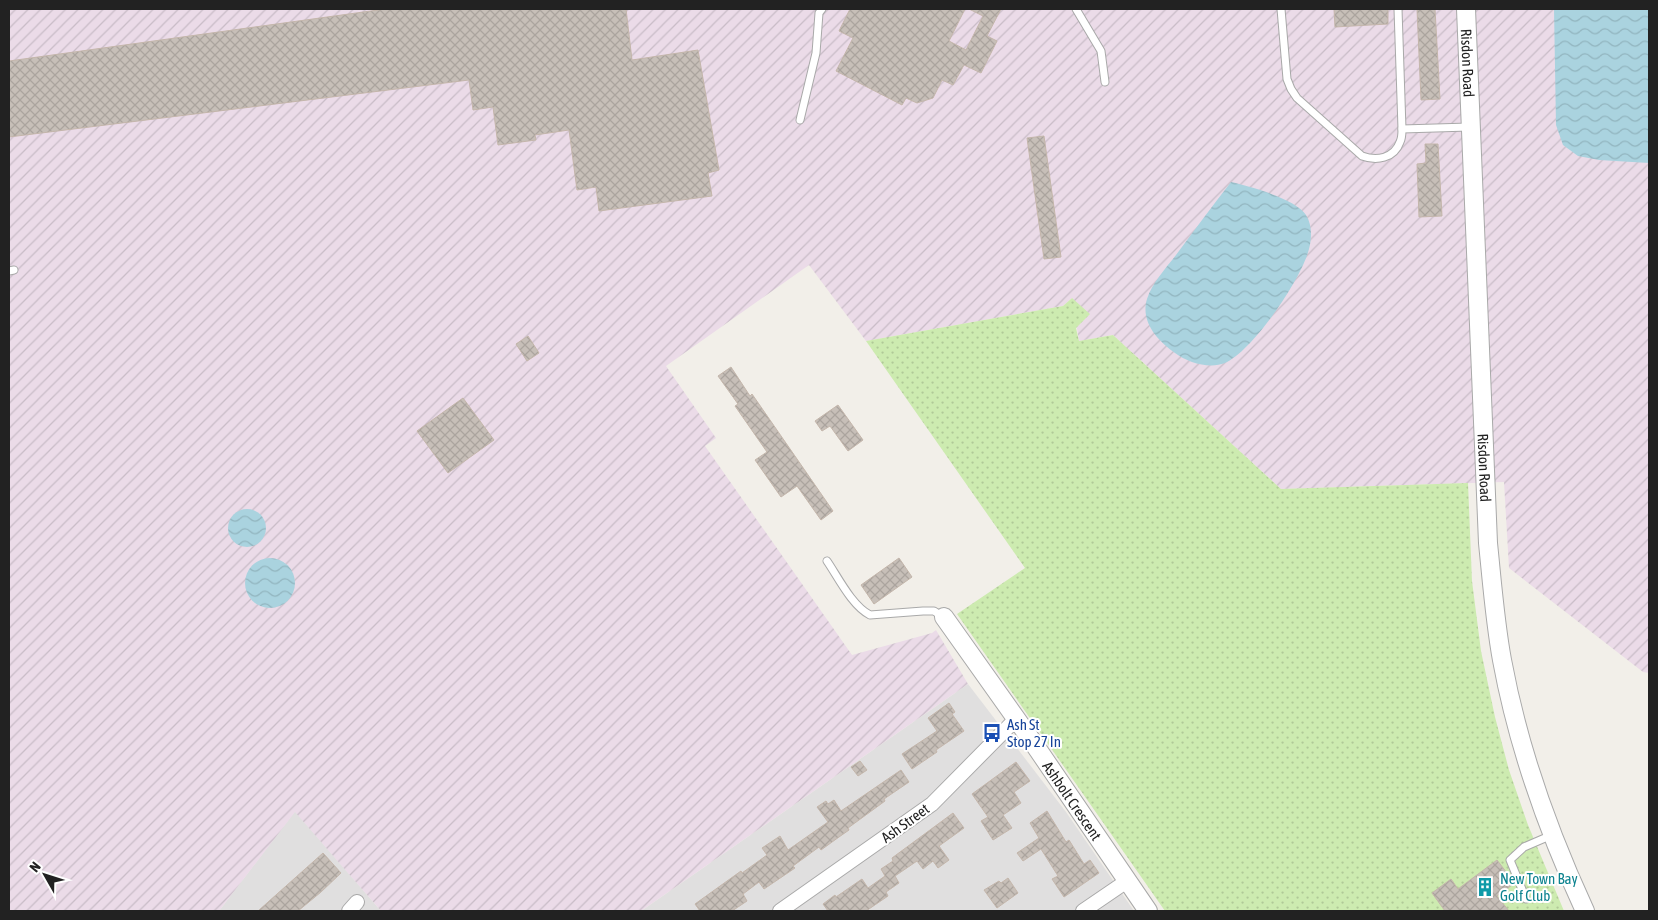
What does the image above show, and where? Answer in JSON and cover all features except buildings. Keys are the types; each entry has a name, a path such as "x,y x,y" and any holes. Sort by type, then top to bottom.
{"street":[{"name":"Risdon Road","path":"1466,9 1488,543 1497,622 1504,667 1521,744 1552,835 1585,911"},
{"name":"Ashbolt Crescent","path":"944,617 1148,911"},
{"name":"Ash Street","path":"780,911 932,804 1016,719"},
{"path":"1083,911 1127,881"}],"lane":[{"path":"800,120 816,53 819,13 822,9"},
{"path":"1076,9 1101,51 1105,82"},
{"path":"1281,9 1287,79 1291,89 1297,98 1362,156 1372,159 1382,158 1392,153 1400,143 1402,129 1398,9"},
{"path":"1402,129 1471,127"},
{"path":"827,561 855,603 862,611 870,615 934,611 944,617"},
{"path":"1526,899 1510,860 1524,847 1552,835"}],"shaded area":[{"path":"9,9 1649,9 1649,673 1643,672 1509,568 1504,482 1281,489 1113,335 1079,341 1072,298 1063,306 866,341 809,265 666,366 716,438 705,446 852,655 932,633 936,630 968,684 641,911 381,911 295,812 219,911 9,911"},
{"path":"968,684 1066,812 1134,911 641,911"},
{"path":"295,811 381,911 219,911"}],"green space":[{"path":"1072,298 1090,314 1076,328 1079,341 1113,335 1281,489 1468,483 1472,581 1481,651 1495,717 1509,770 1528,825 1564,911 1165,911 957,614 1025,568 866,341 1063,306"}],"water":[{"path":"1554,9 1649,9 1649,163 1599,160 1578,156 1563,145 1556,125"},
{"path":"1231,182 1272,194 1301,209 1309,223 1311,240 1305,262 1287,295 1249,344 1225,363 1219,365 1199,364 1186,360 1162,343 1148,323 1145,307 1149,293 1156,281"},
{"path":"247,509 260,515 266,528 260,541 247,547 234,541 228,528 234,515"},
{"path":"270,558 279,560 290,569 295,583 293,592 284,603 270,608 261,606 250,597 245,583 247,574 256,563"}],"place":[{"name":"Ash St Stop 27 In","path":"992,733"},
{"name":"New Town Bay Golf Club","path":"1485,887"}]}
